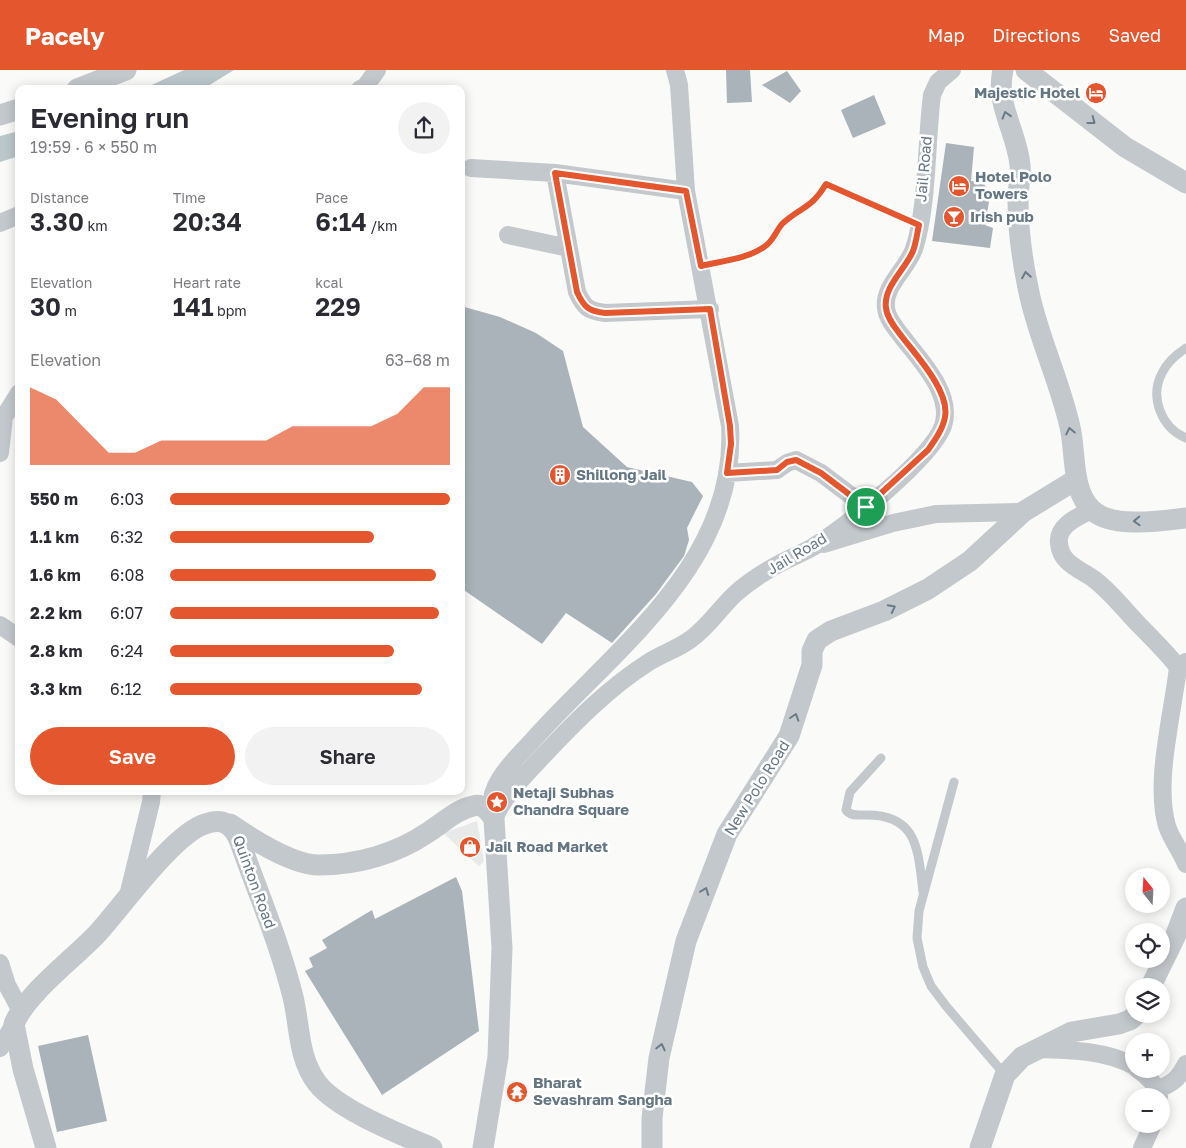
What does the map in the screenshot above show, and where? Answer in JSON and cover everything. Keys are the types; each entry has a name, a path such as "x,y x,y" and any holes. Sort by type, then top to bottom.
{"street":[{"path":"87,85 126,70"},
{"path":"365,85 377,70"},
{"path":"483,1148 498,1057 502,948 492,816 493,791 502,774 646,623 682,578 714,525 727,473 731,444 730,426 710,309 686,191 679,85 675,70"},
{"name":"Jail Road","path":"492,816 517,784 577,720 614,688 650,661 673,651 694,638 737,592 755,579 773,567 812,548 866,507 928,450 942,428 946,416 945,403 939,390 927,370 893,324 886,308 889,289 897,279 913,250 919,225 932,95 938,82 952,70"},
{"path":"1003,70 1001,80 1004,108 1020,166 1018,200 1029,296 1070,425 1077,479 1083,498 1092,510 1106,519 1131,521 1186,518"},
{"path":"1026,70 1125,147 1186,183"},
{"path":"0,115 15,110"},
{"path":"471,168 555,173 686,191"},
{"path":"555,173 577,292 584,306 592,312 605,313 710,309"},
{"path":"0,223 15,217"},
{"path":"508,235 569,248"},
{"path":"0,453 4,417 15,399"},
{"path":"727,473 777,470 787,462 796,460 821,473 866,507"},
{"name":"New Polo Road","path":"652,1148 652,1118 659,1058 686,941 727,834 789,736 812,665 814,645 824,635 884,611 928,589 970,561 1023,512 1077,479"},
{"path":"1092,510 1070,520 1061,533 1058,542 1061,552 1068,563 1095,580 1125,608 1141,627 1182,664 1165,758 1164,810 1167,828 1186,864"},
{"path":"812,548 893,523 936,514 1023,512"},
{"path":"0,625 15,635"},
{"path":"128,898 152,795"},
{"path":"229,824 291,858 317,865 346,863 408,846 451,816 471,806 483,807 492,816"},
{"name":"Quinton Road","path":"18,1017 96,935 157,863 191,831 206,823 220,822 229,824 236,831 275,940 292,996 306,1064 318,1084 341,1104 432,1148"},
{"path":"1156,978 1181,941 1186,908"},
{"path":"0,963 18,1017 23,1069 46,1148"},
{"path":"0,1048 18,1017"},
{"path":"980,1148 1005,1075 1022,1057 1072,1032 1125,1022"},
{"path":"1038,1049 1092,1053 1112,1057 1125,1062"},
{"path":"1164,1088 1180,1076 1186,1064"},
{"path":"1142,1148 1148,1133"}],"lane":[{"path":"701,266 764,248 773,240 782,224 813,202 826,184 919,225"},
{"path":"1186,348 1174,356 1162,373 1158,388 1159,410 1166,424 1178,435 1186,438"},
{"path":"880,758 850,792 846,810 852,815 886,816 903,824 917,846 923,897"},
{"path":"954,782 919,912 917,938 931,986 1005,1075"}],"shaded area":[{"path":"184,70 234,70 210,85 152,85"},
{"path":"15,132 15,157 0,162 0,136"},
{"name":"Jail Road Market","path":"477,821 484,862 479,866 443,833"}],"building":[{"path":"726,70 750,70 752,102 727,103"},
{"path":"787,71 801,91 790,103 762,85"},
{"path":"874,95 886,124 853,138 841,110"},
{"name":"Hotel Polo Towers","path":"946,143 974,147 971,181 983,181 990,196 985,225 993,228 990,248 932,241"},
{"name":"Shillong Jail","path":"465,307 500,317 536,333 563,351 583,427 627,467 692,482 703,496 687,528 689,540 684,556 656,594 612,643 566,613 542,644 465,591"},
{"path":"456,877 462,891 479,1031 382,1095 305,971 313,967 309,958 327,948 322,940 372,910 375,919"},
{"path":"88,1035 107,1121 57,1132 38,1046"}],"place":[{"name":"Majestic Hotel","path":"1096,93"},
{"name":"Hotel Polo Towers","path":"959,186"},
{"name":"Irish pub","path":"954,217"},
{"name":"Shillong Jail","path":"560,475"},
{"name":"Netaji Subhas Chandra Square","path":"497,802"},
{"name":"Jail Road Market","path":"470,847"},
{"name":"Bharat Sevashram Sangha","path":"517,1092"}],"route":[{"path":"555,173 686,191 701,266 764,248 773,240 782,224 809,206 826,184 880,210 919,225 913,250 897,279 889,289 886,308 887,315 927,370 939,390 945,403 946,416 936,440 928,450 866,507 821,473 796,460 787,462 782,468 770,472 727,473 731,444 730,426 710,309 605,313 592,312 584,306 577,292 555,173"}]}
